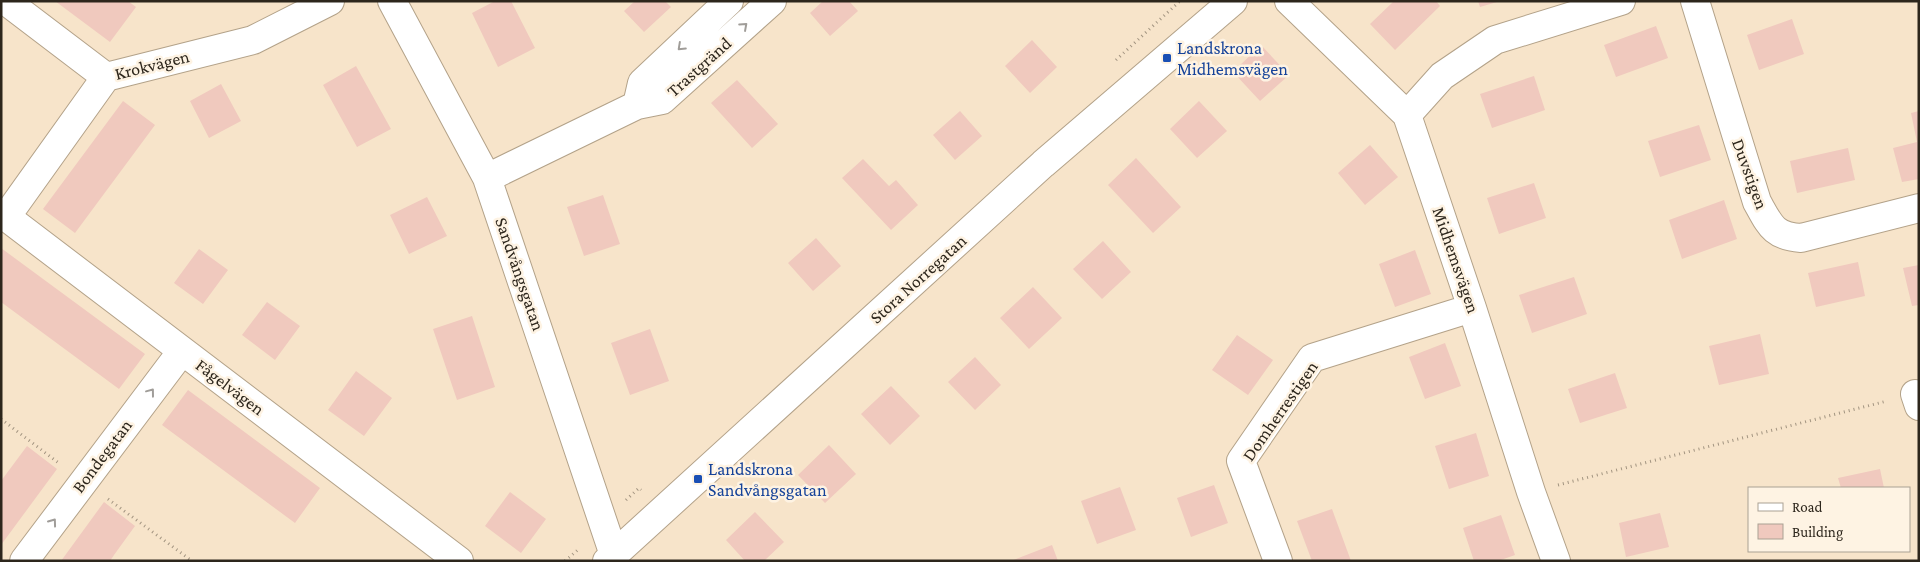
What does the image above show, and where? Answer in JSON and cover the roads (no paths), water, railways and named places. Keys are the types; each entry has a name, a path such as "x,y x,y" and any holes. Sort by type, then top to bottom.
{"street":[{"path":"6,1 106,77"},
{"name":"Krokvägen","path":"4,215 106,77 253,40 330,1"},
{"name":"Sandvångsgatan","path":"392,1 487,178 613,559"},
{"name":"Trastgränd","path":"729,1 642,83 637,105 662,100 772,1"},
{"name":"Stora Norregatan","path":"613,559 1044,164 1233,1"},
{"name":"Midhemsvägen","path":"1289,1 1407,115 1531,492 1556,561"},
{"path":"1407,115 1442,76 1495,40 1621,1"},
{"name":"Duvstigen","path":"1694,1 1757,202 1769,224 1784,237 1801,238 1919,208"},
{"path":"487,178 637,105"},
{"name":"Fågelvägen","path":"4,215 459,561"},
{"name":"Domherrestigen","path":"1278,561 1241,461 1312,358 1472,308"},
{"name":"Bondegatan","path":"24,561 182,351"}],"place":[{"name":"Landskrona Midhemsvägen","path":"1167,58"},
{"name":"Landskrona Sandvångsgatan","path":"698,479"}]}
